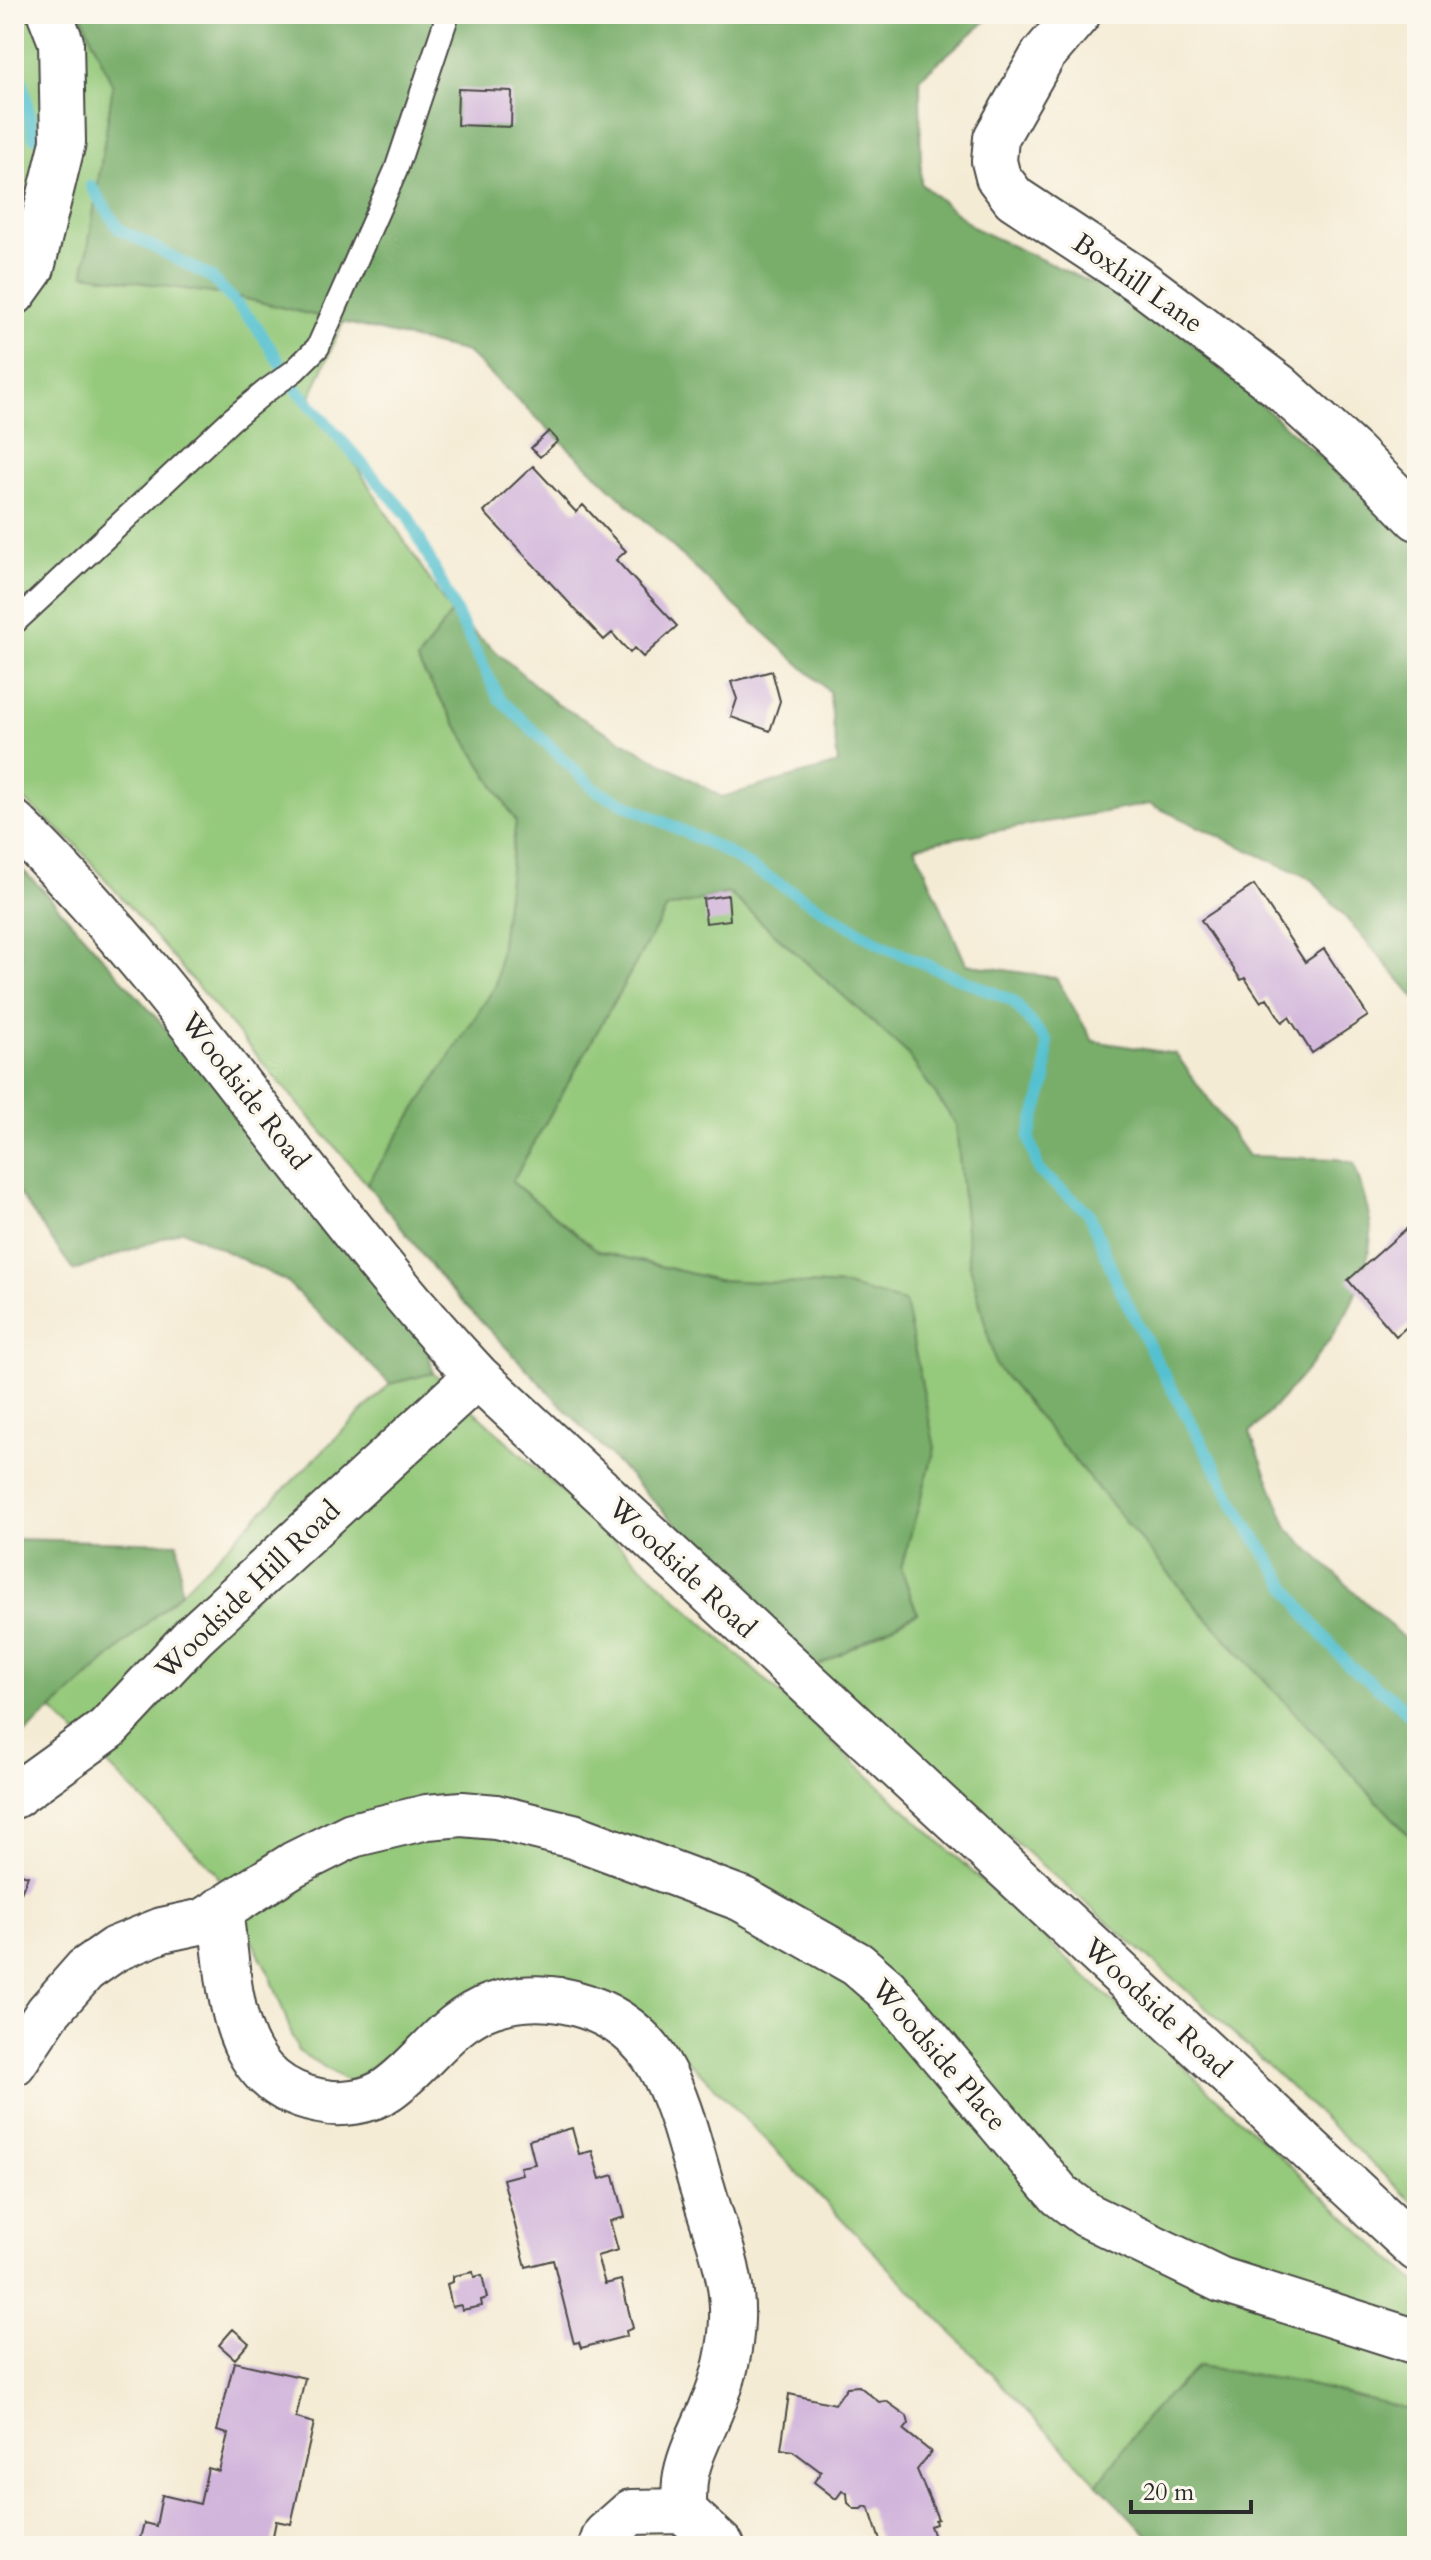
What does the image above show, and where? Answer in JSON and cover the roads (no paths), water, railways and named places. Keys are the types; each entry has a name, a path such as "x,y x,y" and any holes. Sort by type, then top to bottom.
{"street":[{"path":"14,293 32,268 63,142 61,42 50,14"},
{"name":"Boxhill Lane","path":"1078,14 1043,55 996,138 994,161 998,177 1014,198 1138,280 1279,386 1353,453 1417,518"},
{"name":"Woodside Road","path":"14,823 133,949 422,1317 477,1376 1417,2249"},
{"name":"Woodside Hill Road","path":"14,1796 107,1729 194,1636 477,1376"},
{"name":"Woodside Place","path":"14,2063 48,2012 85,1970 115,1949 162,1930 204,1921 294,1864 352,1835 427,1817 462,1814 496,1817 573,1836 742,1899 857,1964 886,1989 1060,2195 1087,2215 1221,2280 1417,2342"},
{"path":"220,1910 238,2032 253,2061 276,2084 301,2098 341,2103 362,2100 388,2089 458,2022 490,2006 529,1997 565,1999 600,2011 633,2033 659,2064 675,2100 728,2275 732,2319 726,2369 685,2478 684,2511"},
{"path":"601,2546 605,2535 631,2512 684,2511 722,2546"}],"lane":[{"path":"14,623 318,347 396,170 448,14"}],"waterway":[{"path":"14,74 22,81 34,137"},
{"path":"91,186 119,229 211,277 255,324 295,387 408,516 499,698 597,791 719,848 887,948 1013,1001 1047,1042 1046,1079 1029,1138 1039,1171 1089,1213 1118,1285 1154,1356 1248,1527 1308,1618 1349,1666 1400,1704 1417,1725"}]}
